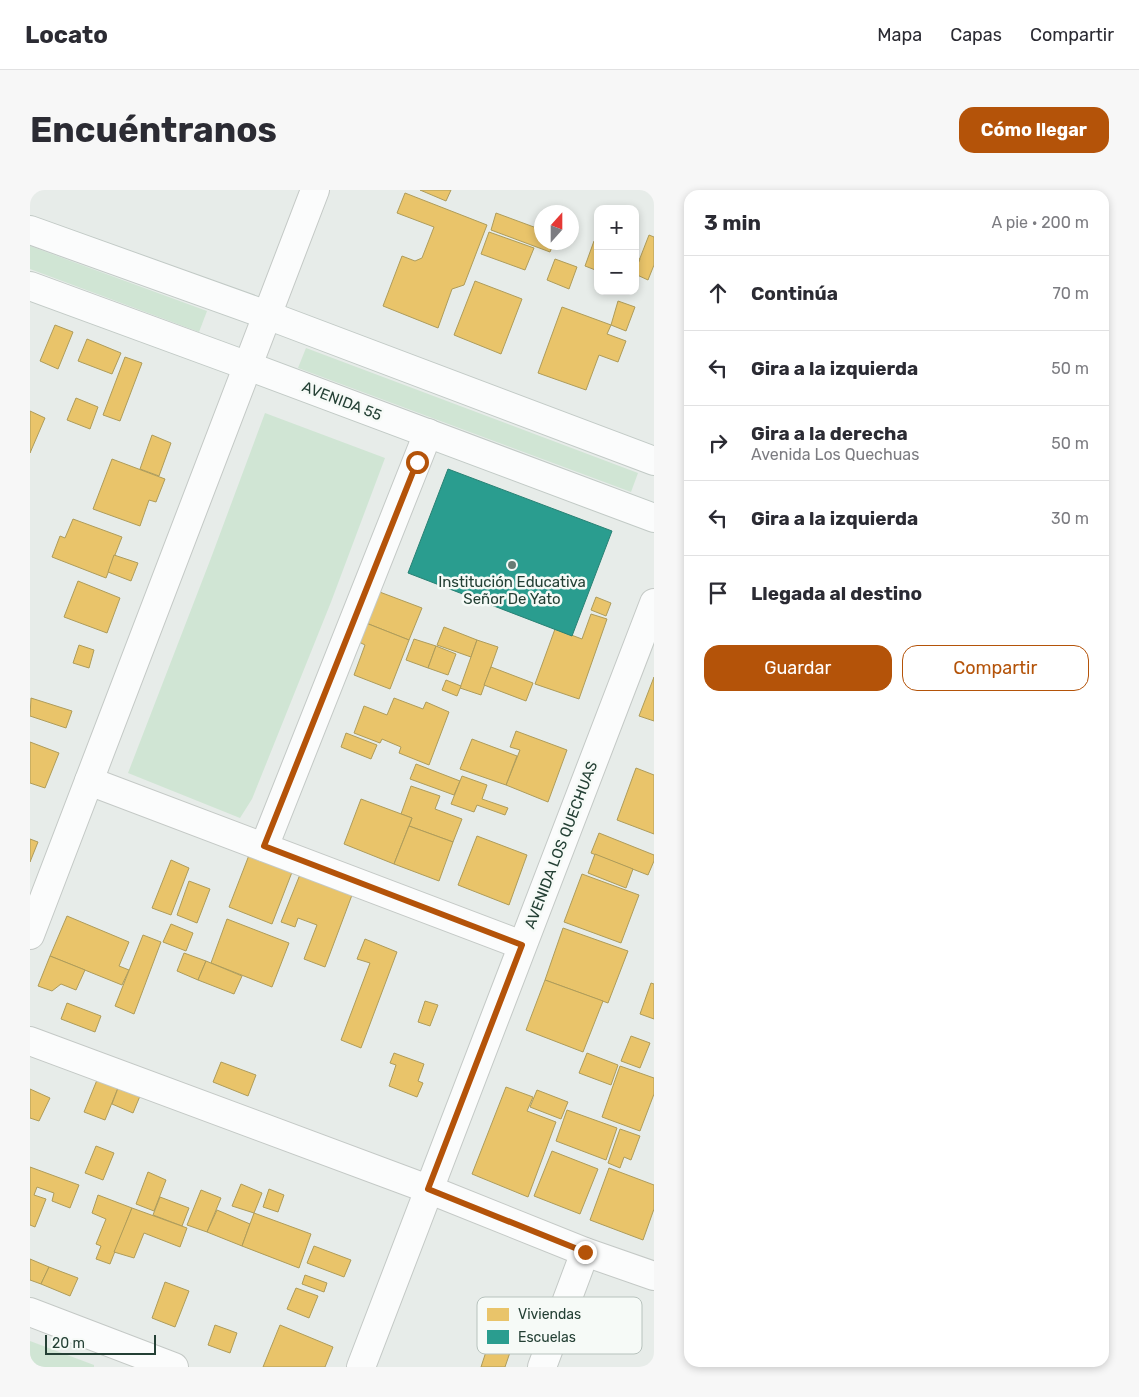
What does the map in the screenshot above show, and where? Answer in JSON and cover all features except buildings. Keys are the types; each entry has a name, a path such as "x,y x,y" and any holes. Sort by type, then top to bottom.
{"street":[{"path":"30,935 315,190"},
{"path":"30,230 267,316 654,461"},
{"name":"AVENIDA 55","path":"30,286 654,518"},
{"path":"264,846 428,434"},
{"name":"AVENIDA LOS QUECHUAS","path":"362,1367 428,1189 654,603"},
{"path":"90,781 522,945"},
{"path":"30,1041 428,1189 585,1252 654,1276"},
{"path":"568,1297 585,1252"},
{"path":"30,1312 122,1358 174,1367"},
{"path":"542,1367 547,1354"}],"green space":[{"path":"30,246 207,311 199,332 30,269"},
{"path":"306,348 638,473 631,492 298,368"},
{"path":"265,413 385,458 331,602 252,799 240,818 128,773"},
{"path":"30,1341 94,1365 94,1367 30,1367"}],"place":[{"name":"Institución Educativa Señor De Yato","path":"512,565"}],"route":[{"path":"417,462 264,846 522,945 428,1189 585,1252"}]}
